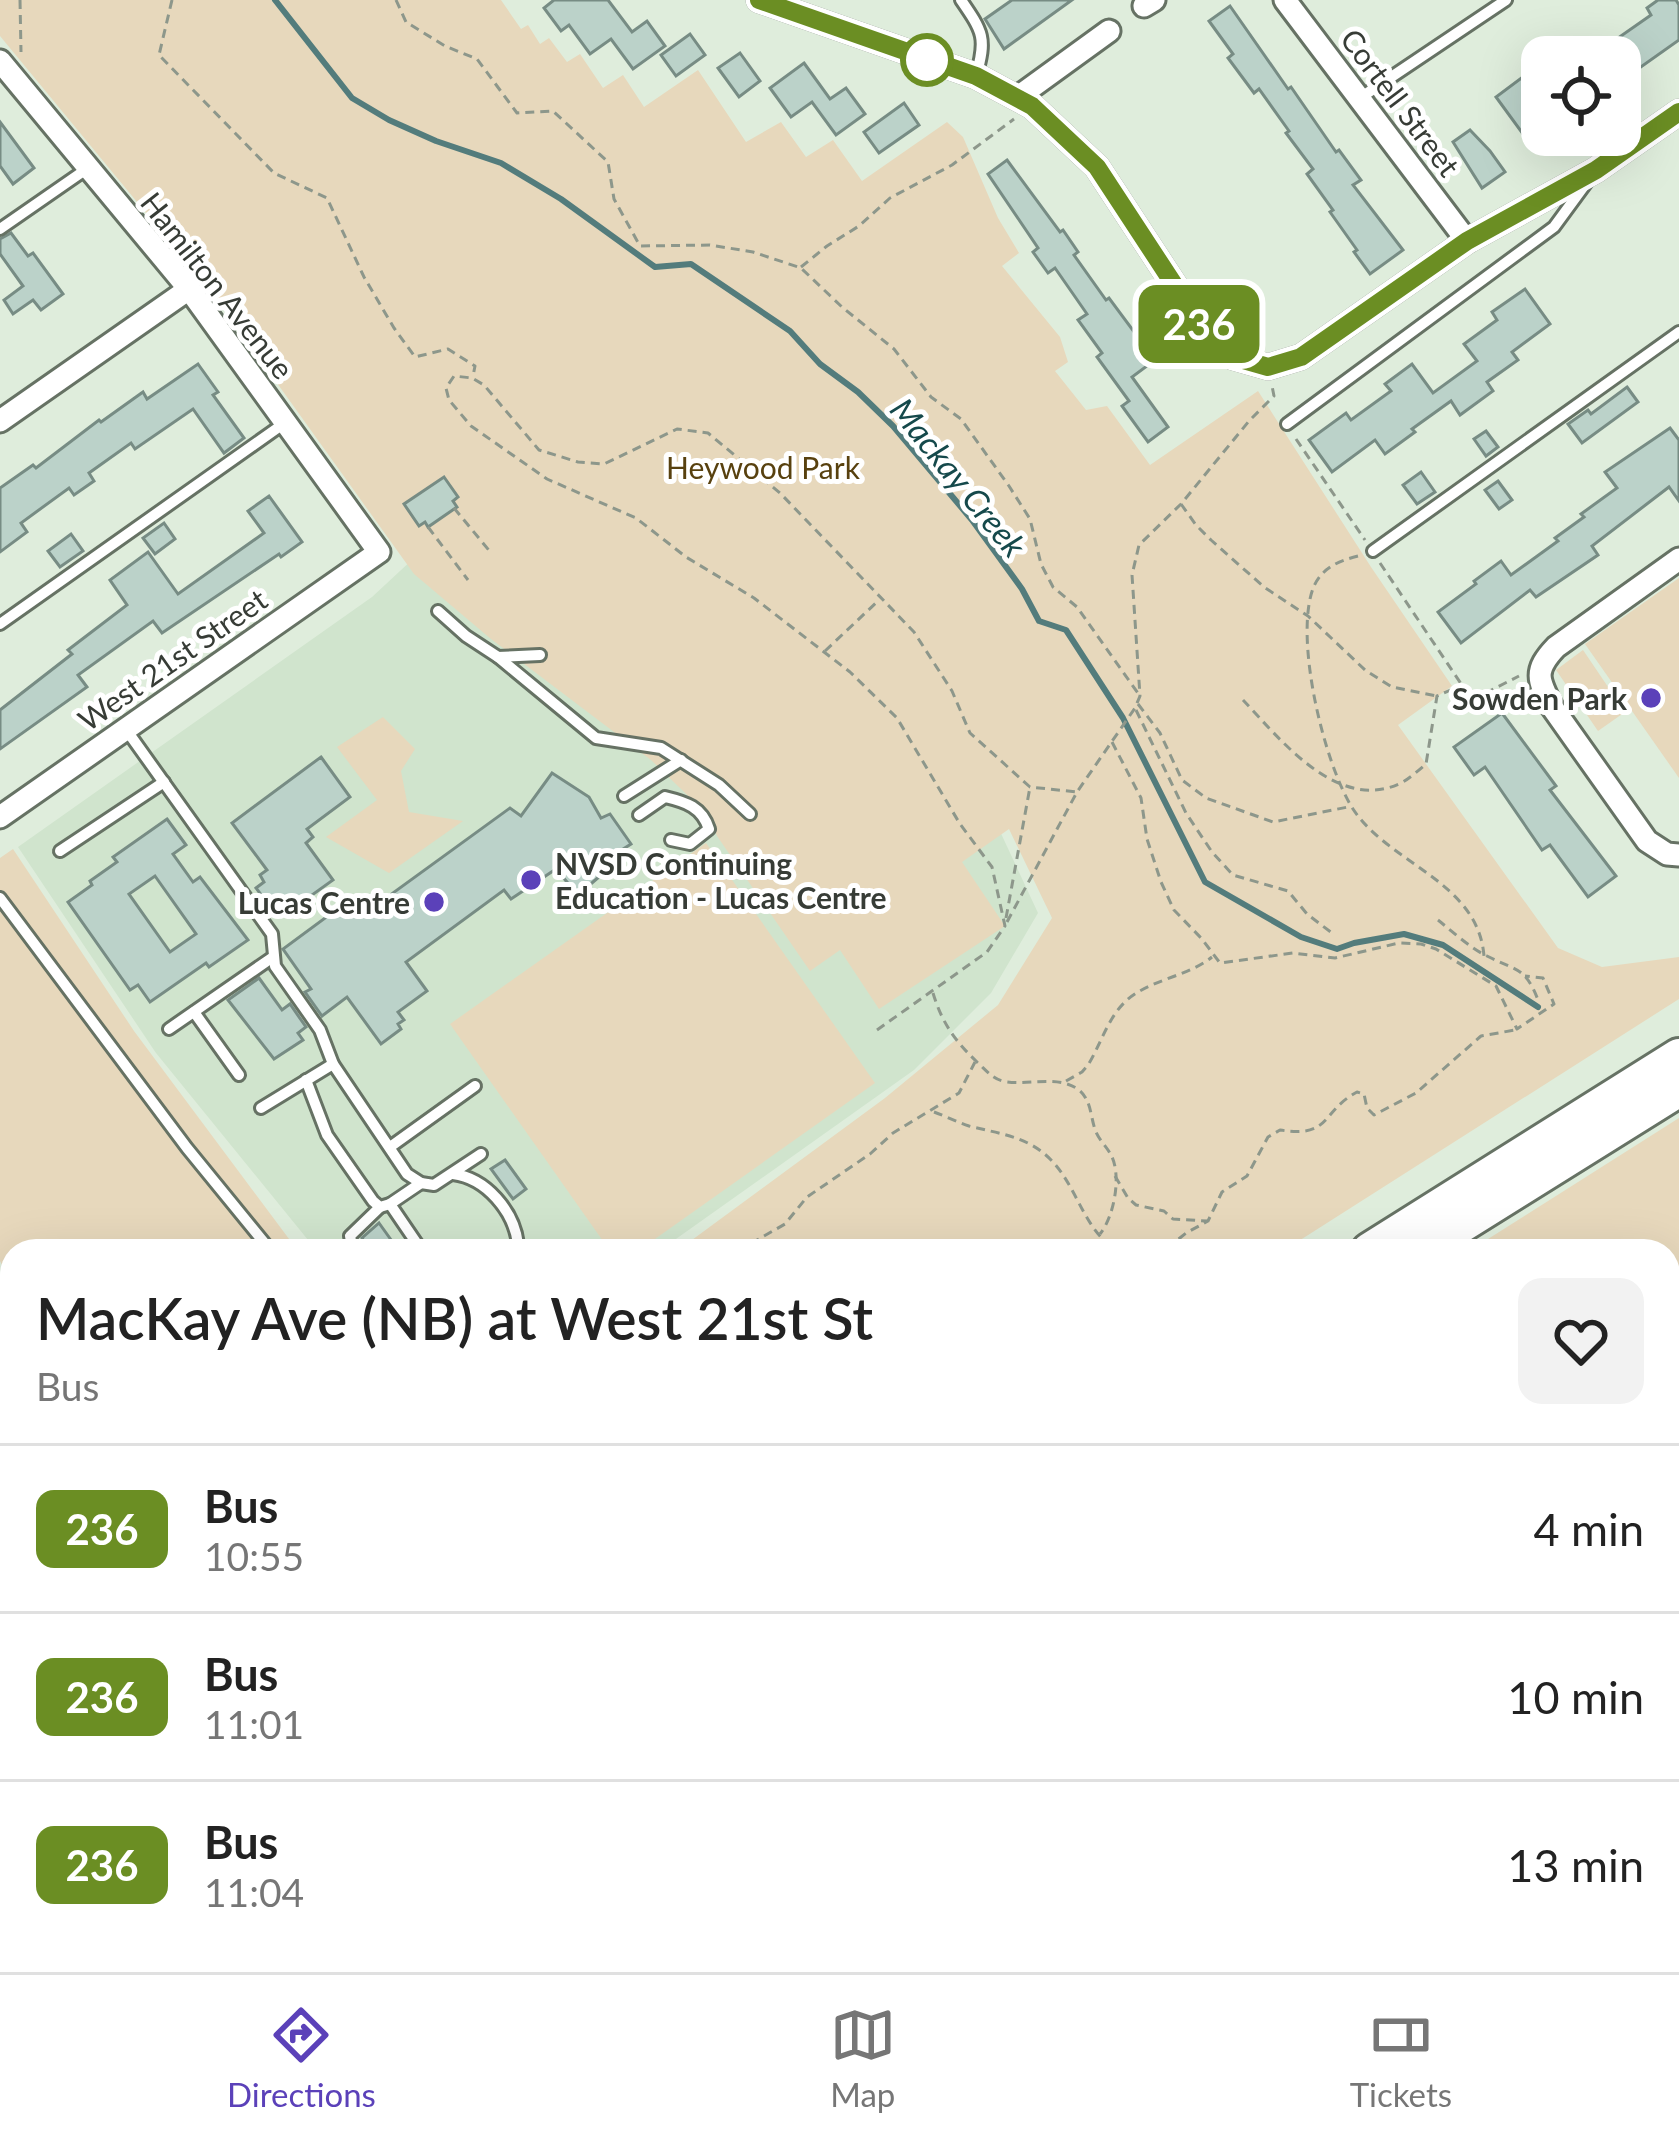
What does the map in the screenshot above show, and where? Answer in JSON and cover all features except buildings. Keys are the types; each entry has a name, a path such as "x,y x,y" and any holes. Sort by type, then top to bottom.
{"highway":[{"path":"1389,1239 1679,1057"},
{"path":"1437,1239 1679,1088"}],"street":[{"path":"759,0 976,76 1017,107 1058,128 1097,167 1211,341 1233,357 1258,364 1301,357 1467,241 1596,170 1679,112"},
{"name":"Cortell Street","path":"1286,0 1467,241"},
{"path":"1017,107 1109,31"},
{"name":"Hamilton Avenue","path":"11,62 88,168 189,290 380,553"},
{"path":"0,421 189,290"},
{"name":"West 21st Street","path":"0,817 380,553"},
{"path":"1679,559 1556,646 1538,672 1552,707 1647,841 1667,854 1679,855"}],"lane":[{"path":"961,0 985,39 976,76"},
{"path":"1360,98 1506,0"},
{"path":"0,229 88,168"},
{"path":"1287,424 1554,226 1596,170"},
{"path":"1372,551 1679,332"},
{"path":"0,625 286,422"},
{"path":"438,611 596,738 662,748 719,785 750,814"},
{"path":"498,657 540,655"},
{"path":"125,728 272,934 275,966 320,1030 333,1064 407,1174 434,1186 481,1154"},
{"path":"624,796 681,760"},
{"path":"60,850 164,782"},
{"path":"638,815 665,797 691,803 710,829 690,844 671,840"},
{"path":"0,898 261,1239"},
{"path":"169,1029 274,957"},
{"path":"194,1012 239,1076"},
{"path":"261,1108 333,1064"},
{"path":"306,1080 340,1157 412,1239"},
{"path":"390,1147 475,1086"},
{"path":"453,1174 480,1182 516,1226 517,1239"},
{"path":"351,1239 385,1206 421,1183"}],"path":[{"path":"11,62 20,0"},
{"path":"172,0 159,55 274,172 327,198 364,277 415,357 448,349 475,366 472,378"},
{"path":"396,0 406,22 445,46 477,58 517,113 554,111 608,162 614,199 640,245 710,244 801,268 894,349 931,397 961,419 1030,519 1041,564 1053,587 1077,608 1140,696"},
{"path":"801,268 890,198 952,165 1017,107"},
{"path":"878,1030 987,952 1077,792 1136,705 1140,696 1132,575 1139,545 1274,396 1258,364"},
{"path":"1005,926 992,867 960,824 897,718 850,672 754,598 686,557 636,518 547,479 471,426 449,400 446,388 454,376 472,378 484,385 539,450 578,462 604,464 677,429 708,433 781,493 914,632 952,691 970,734 1030,787 1077,792"},
{"path":"1287,424 1472,700 1516,676 1538,672"},
{"path":"1181,504 1196,525 1264,587 1308,616 1365,670 1392,687 1437,696 1462,686"},
{"path":"454,508 492,554"},
{"path":"428,527 468,580"},
{"path":"1372,551 1335,562 1313,588 1308,616 1314,704 1339,784 1352,806 1373,833 1455,895 1476,924 1484,956"},
{"path":"824,652 881,598"},
{"path":"1243,700 1289,751 1339,784 1364,790 1402,782 1426,764 1437,696"},
{"path":"1136,705 1160,733 1183,780 1206,798 1273,822 1352,806"},
{"path":"1136,705 1186,813 1212,852 1233,874 1288,891 1332,933"},
{"path":"1112,742 1141,798 1148,839 1174,910 1220,963 1293,953 1335,958 1399,943 1421,944 1496,986 1517,1029"},
{"path":"1005,926 1030,787"},
{"path":"1438,920 1484,956 1507,963 1525,976 1538,1000"},
{"path":"1064,1082 1088,1065 1129,998 1214,955"},
{"path":"1179,1239 1208,1221 1222,1192 1247,1176 1268,1137 1280,1130 1312,1131 1341,1101 1357,1092 1364,1094 1374,1115 1382,1112 1416,1093 1481,1036 1517,1029 1554,1004 1543,978 1525,976"},
{"path":"932,992 947,1030 991,1076 1013,1082 1064,1082 1087,1098 1097,1135 1114,1160 1112,1212 1100,1234"},
{"path":"759,1239 785,1224 807,1197 893,1133 959,1093 976,1060"},
{"path":"932,1112 1034,1145 1060,1172 1101,1239"},
{"path":"1114,1175 1136,1205 1164,1211 1184,1222 1208,1221"}],"shaded area":[{"name":"NVSD Continuing Education - Lucas Centre","path":"512,467 991,812 1038,913 991,993 914,1070 676,1239 307,1239 156,1053 18,847 372,597"}],"green space":[{"name":"Heywood Park","path":"0,0 501,0 521,29 528,25 540,44 549,38 567,62 580,54 603,88 623,75 644,107 698,70 746,142 781,122 806,157 833,140 862,181 947,122 963,137 998,218 1019,253 1002,266 1060,337 1068,362 1055,371 1086,410 1107,406 1150,465 1258,391 1452,686 1398,725 1558,948 1602,967 1679,957 1679,999 1302,1239 693,1239 885,1098 998,1005 1052,918 1009,829 962,862 1005,926 879,1009 840,950 810,971 717,836 710,817 651,760 414,574 213,294 0,36"},
{"name":"Sowden Park","path":"1679,578 1679,778 1585,644"},
{"path":"1583,650 1625,712 1598,731 1556,670"},
{"path":"383,717 415,749 401,771 409,812 463,821 389,873 326,837 377,800 337,747"},
{"path":"706,843 875,1083 655,1239 602,1239 450,1024"},
{"path":"13,849 134,1031 289,1239 0,1239 0,858"},
{"path":"1679,1118 1679,1239 1488,1239"}],"waterway":[{"name":"Mackay Creek","path":"275,0 352,98 436,141 501,163 561,199 655,267 691,264 790,331 820,364 858,392 972,520 1039,621 1066,630 1123,718 1205,882 1301,937 1337,949 1404,934 1443,945 1538,1007"}],"bus line":[{"name":"236","path":"759,0 976,76 1032,106 1097,167 1211,341 1233,357 1268,367 1301,357 1467,241 1596,170 1679,112"}],"place":[{"name":"Sowden Park","path":"1651,698"},
{"name":"NVSD Continuing Education - Lucas Centre","path":"531,880"},
{"name":"Lucas Centre","path":"434,902"}]}
